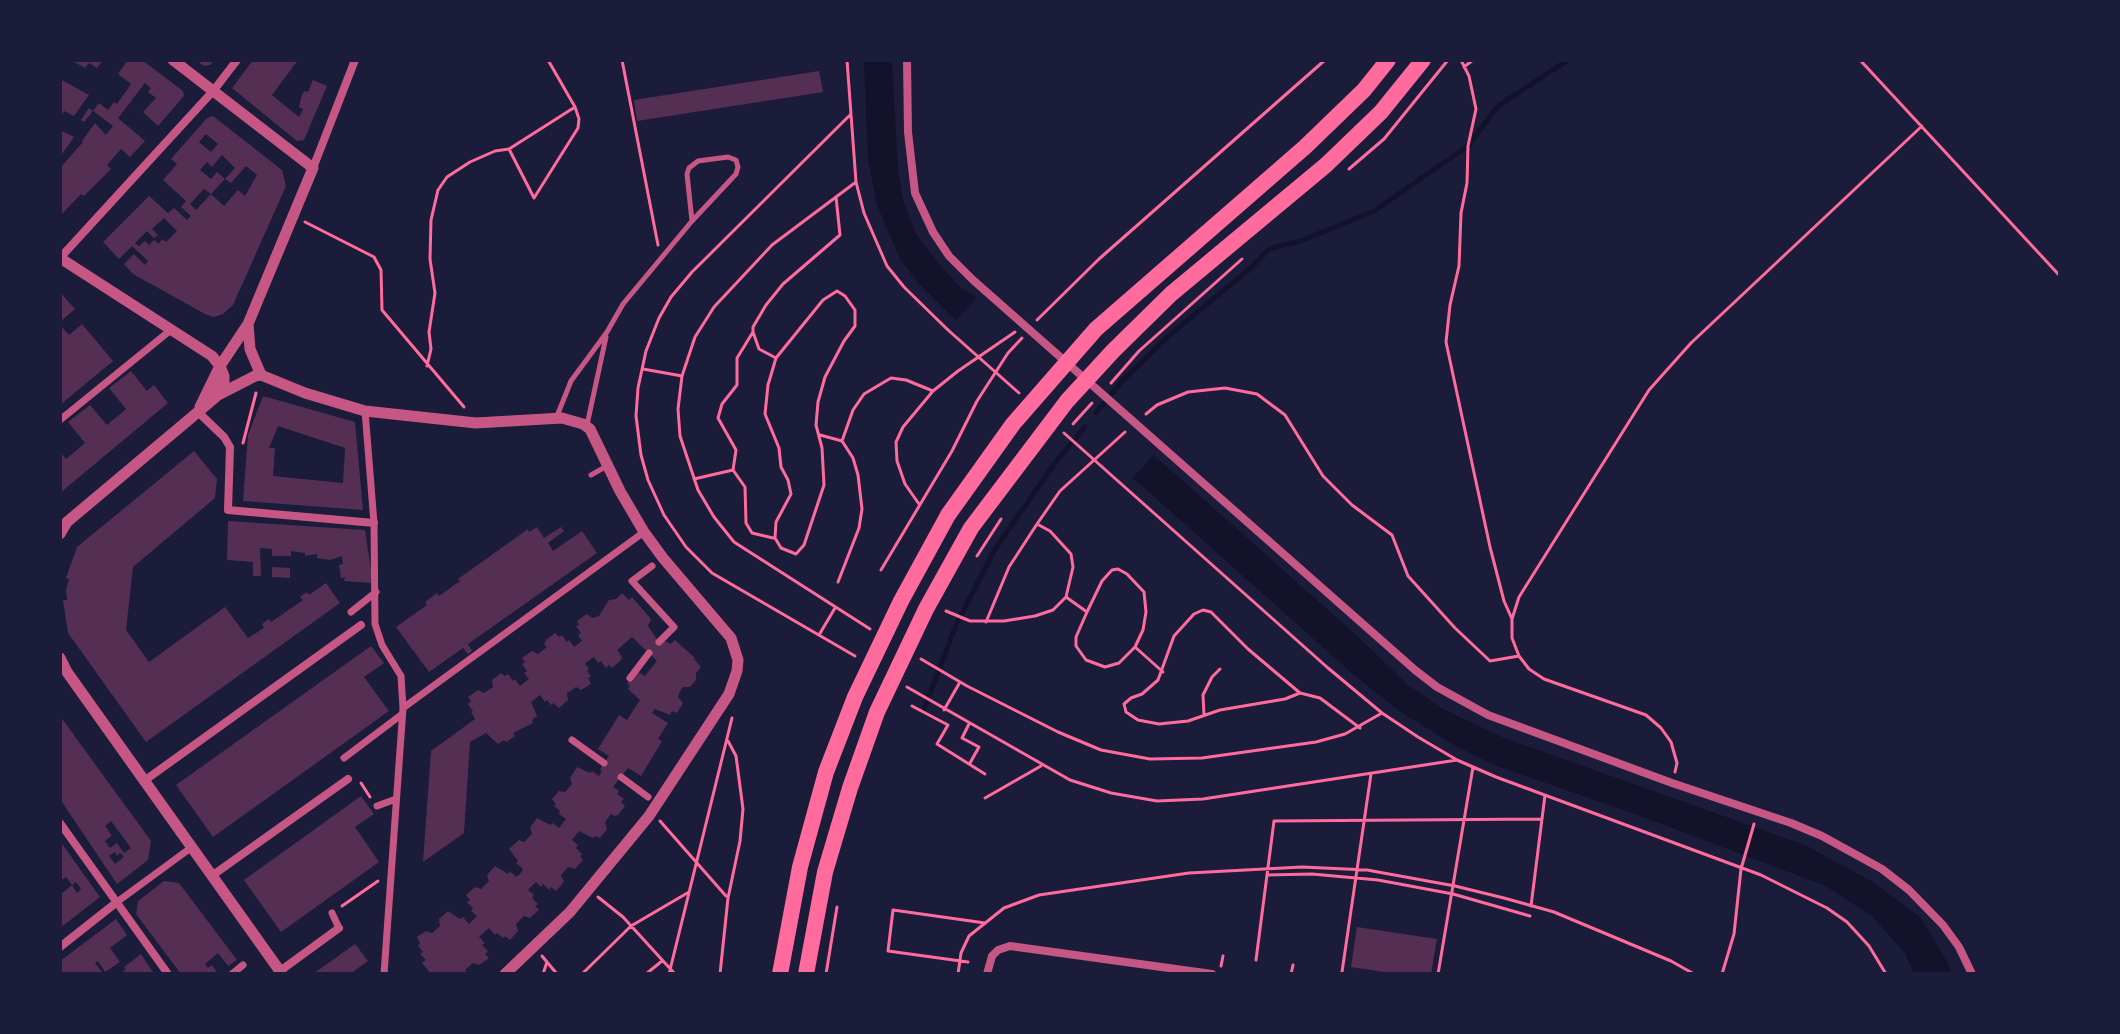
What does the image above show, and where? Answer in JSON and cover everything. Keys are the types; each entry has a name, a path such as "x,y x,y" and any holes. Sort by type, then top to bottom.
{"highway":[{"path":"780,974 800,867 826,772 862,683 901,601 948,515 1013,424 1096,329 1305,147 1364,90 1388,60"},
{"path":"806,974 825,872 877,712 926,609 971,528 1067,401 1113,351 1171,294 1348,144 1381,112 1423,60"}],"street":[{"path":"173,60 313,168"},
{"path":"218,395 224,383 220,366 207,353 60,258 214,90 237,60"},
{"path":"198,412 220,366 248,324 355,60"},
{"path":"907,60 908,132 918,203 940,245 984,290 1437,687 1488,715 1822,836 1882,869 1909,890 1943,925 1959,947 1972,974"},
{"path":"248,324 250,349 261,375 305,393 365,411 476,423 557,418 587,426 644,532 731,638 738,660 735,681 653,812 589,890 544,939 505,974"},
{"path":"60,420 172,329"},
{"path":"60,534 63,523 218,395 261,375"},
{"path":"365,411 374,523 375,624 382,645 401,676 402,712 384,974"},
{"path":"198,412 230,447 228,510 374,523"},
{"path":"344,758 644,532"},
{"path":"652,566 632,581 674,627 659,642"},
{"path":"351,612 376,592"},
{"path":"144,781 361,625"},
{"path":"630,678 649,653"},
{"path":"60,658 64,668 281,972 339,928 332,913"},
{"path":"572,740 604,763"},
{"path":"213,875 351,777"},
{"path":"621,777 648,797"},
{"path":"377,806 396,799"},
{"path":"60,823 168,974"},
{"path":"60,947 192,847"},
{"path":"987,974 990,960 998,950 1010,946 1212,974"},
{"path":"232,974 243,965"}],"lane":[{"path":"557,418 563,395 571,381 607,332 623,304 736,174 736,160 728,157 698,161 689,168 692,221"},
{"path":"587,426 607,332"},
{"path":"591,475 608,466"}],"path":[{"path":"509,149 534,198 578,128 579,119 548,60"},
{"path":"622,60 661,259"},
{"path":"847,60 856,182 864,213 887,266 948,330"},
{"path":"1034,321 1099,259 1325,60"},
{"path":"1338,178 1384,139 1448,60"},
{"path":"1461,60 1476,109 1468,146 1459,266 1446,342 1490,547 1512,619"},
{"path":"1464,67 1473,60"},
{"path":"1860,60 2060,276"},
{"path":"427,366 435,293 430,259 431,220 438,190 447,177 470,162 495,151 509,149 575,107"},
{"path":"814,631 712,573 686,547 664,515 641,455 636,416 646,351 671,297 692,272 851,114"},
{"path":"1672,783 1677,763 1671,742 1646,715 1544,679 1529,669 1519,656 1512,638 1512,619 1519,597 1649,390 1691,343 1922,126"},
{"path":"830,605 734,542 714,517 694,479 680,436 678,409 682,376 695,337 714,307 772,245 856,182"},
{"path":"776,358 759,349 753,327 783,284 840,235 836,197"},
{"path":"293,216 374,257 381,270 382,310 476,423"},
{"path":"1111,383 1139,351 1246,255"},
{"path":"837,291 845,296 855,310 855,326 825,377 816,425 820,435 824,485 804,545 796,554 781,548 775,538 776,522 791,494 781,467 779,448 765,414 768,385 776,358 823,300 837,291"},
{"path":"919,504 905,484 897,461 896,442 903,427 933,391 1020,328"},
{"path":"753,332 737,358 737,385 722,404 718,418 736,450 733,470 745,487 746,523 752,533 766,539 775,538"},
{"path":"881,570 952,451 977,401 1008,353 1027,332"},
{"path":"642,369 682,376"},
{"path":"242,455 261,375"},
{"path":"842,441 853,410 864,394 878,384 891,378 906,380 933,391"},
{"path":"1146,415 1157,405 1188,392 1225,388 1257,394 1285,415 1323,476 1352,505 1392,535 1408,576 1455,628 1490,661 1519,656"},
{"path":"1063,434 1092,403"},
{"path":"986,622 1009,567 1060,491 1134,425"},
{"path":"820,435 842,441 853,458 858,475 862,509 859,528 838,582"},
{"path":"694,479 733,470"},
{"path":"1125,487 1382,713 1473,767 1761,875 1837,915 1869,946 1886,974"},
{"path":"974,560 1006,511"},
{"path":"946,611 970,621 986,622 1035,616 1053,610 1066,597 1073,567 1071,554 1057,537 1037,524"},
{"path":"1118,569 1144,592 1147,602 1143,630 1135,647 1119,663 1105,667 1086,660 1076,646 1076,637 1106,574 1118,569"},
{"path":"1066,597 1087,612"},
{"path":"819,635 835,608"},
{"path":"1300,693 1285,699 1237,706 1188,721 1159,724 1138,720 1126,712 1124,704 1150,688 1163,672 1174,636 1194,614 1203,610 1211,612 1248,649 1300,693 1320,698 1360,728"},
{"path":"1135,647 1163,672"},
{"path":"918,667 925,653"},
{"path":"1204,715 1203,695 1220,669"},
{"path":"904,695 911,681"},
{"path":"944,710 960,682"},
{"path":"967,686 1101,750 1150,759 1202,758 1316,742 1360,728 1382,713"},
{"path":"912,706 948,725 937,744 985,774"},
{"path":"669,974 733,712"},
{"path":"951,713 1042,765 1084,785 1157,801 1203,799 1457,760"},
{"path":"969,724 962,738 979,747 970,764"},
{"path":"720,974 728,898 743,809 736,756 728,741"},
{"path":"985,798 1042,765"},
{"path":"1438,974 1473,767"},
{"path":"1342,972 1371,774"},
{"path":"351,777 377,806"},
{"path":"1531,906 1545,795"},
{"path":"653,812 728,898"},
{"path":"1722,974 1734,934 1741,869 1758,812"},
{"path":"1256,960 1274,821 1542,819"},
{"path":"958,974 969,936 1004,908 1039,895 1189,873 1268,868 1357,870 1453,885 1554,912 1694,974"},
{"path":"332,913 390,872"},
{"path":"1267,875 1312,874 1356,878 1451,893 1530,916"},
{"path":"589,890 631,926 675,974"},
{"path":"582,974 631,926 689,892"},
{"path":"826,974 839,897"},
{"path":"968,962 888,951 893,910 985,923"},
{"path":"646,974 663,961"},
{"path":"547,962 557,974"},
{"path":"1291,974 1293,965"}],"shaded area":[{"path":"864,60 892,60 898,172 904,203 916,234 943,269 1354,633 1407,684 1443,709 1504,738 1805,845 1871,881 1920,917 1949,965 1951,974 1914,974 1905,953 1872,916 1826,886 1494,765 1399,711 1353,674 919,284 900,259 877,205 868,160"}],"pier":[{"path":"979,295 1156,452 1131,480 954,323"}],"building":[{"path":"71,60 103,60 97,68 89,63 85,68"},
{"path":"128,60 142,60 183,91 184,96 158,126 143,112 156,98 148,92 151,88 145,83 118,118 145,141 130,157 121,149 107,165 111,169 60,216 60,168 95,123 106,135 113,126 93,111 99,103 108,110 114,102 117,104 131,84 118,74"},
{"path":"196,60 214,60 204,66"},
{"path":"253,60 298,60 272,95 299,117 303,109 299,107 301,98 304,91 308,92 313,80 327,86 304,140 297,141 232,88"},
{"path":"819,71 823,92 637,121 634,100"},
{"path":"60,79 89,95 74,116 64,111 60,119"},
{"path":"89,108 93,111 84,122 81,120"},
{"path":"213,116 282,170 286,186 233,305 214,317 133,274 124,264 134,254 145,265 148,261 132,246 119,259 103,242 149,196 168,213 174,208 187,220 191,216 181,207 186,201 163,180 177,164 171,159 207,118","holes":["206,134 218,144 211,152 199,142","222,155 235,168 225,179 217,172 211,179 200,170 207,162 212,167","246,166 257,175 245,196 238,190 224,206 211,194 225,179 231,183","204,189 211,194 196,210 190,204","164,218 177,231 166,242 162,239 159,244 154,240 149,245 145,241 139,246 135,243 147,231 154,238 158,235 152,229"]},
{"path":"62,131 74,137 60,157 60,133"},
{"path":"60,292 75,309 60,322"},
{"path":"82,324 113,361 60,405 60,325 69,335"},
{"path":"131,371 147,391 154,385 168,403 60,493 60,452 66,459 85,443 68,422 90,405 107,425 126,409 109,388"},
{"path":"263,396 355,422 363,510 243,501 248,435","holes":["278,426 345,448 343,483 273,476 275,448 269,448"]},
{"path":"194,451 217,479 215,498 133,567 126,630 149,662 225,607 248,638 264,628 262,624 269,619 271,622 303,600 300,597 307,592 309,595 326,583 340,603 146,742 68,633 63,600 67,600 69,579 66,578 77,547"},
{"path":"228,521 365,530 373,583 344,581 339,565 343,564 342,556 330,560 317,558 317,554 305,556 305,553 291,551 291,556 272,556 272,549 260,548 261,576 253,576 253,562 227,560"},
{"path":"537,527 544,538 561,527 564,531 548,543 553,551 582,531 597,553 468,644 472,651 468,654 463,648 429,672 396,627 427,605 425,602 437,593 439,596 528,529 529,532"},
{"path":"272,567 290,568 290,578 272,577"},
{"path":"622,593 629,600 632,597 651,619 648,626 659,642 663,640 671,644 675,640 695,658 701,667 696,673 696,680 680,691 678,697 683,703 677,713 672,711 670,715 655,709 652,713 668,723 658,739 662,741 641,776 628,768 613,787 619,791 617,794 624,799 621,802 625,806 618,815 611,814 605,822 607,829 600,838 579,831 572,840 578,845 576,848 583,860 575,869 568,867 561,875 564,882 556,891 551,887 549,890 543,884 541,887 536,882 528,890 534,895 532,898 539,910 530,918 524,916 516,924 518,931 510,940 497,933 495,935 489,928 479,937 485,943 482,945 488,951 485,954 489,958 479,965 473,963 465,970 468,974 431,974 422,963 426,960 420,954 423,952 418,946 417,937 426,931 432,933 440,926 439,919 448,911 460,919 463,917 469,924 477,916 471,911 473,908 467,902 470,900 466,895 475,887 481,889 489,881 487,875 495,866 508,874 510,871 516,877 520,874 523,869 509,849 532,834 530,828 537,818 559,828 566,819 559,814 552,799 572,784 570,778 577,767 599,776 609,756 598,749 619,715 627,720 640,700 628,689 630,686 627,683 638,672 645,676 657,661 632,637 617,650 622,657 612,668 609,665 606,668 594,657 585,663 591,684 581,690 576,687 567,693 568,700 559,708 547,700 545,702 540,695 531,702 537,716 533,723 513,733 515,736 498,744 486,733 470,742 464,833 423,862 431,751 475,719 468,697 478,690 484,693 493,687 492,680 501,673 505,676 508,674 520,686 529,679 524,673 527,671 522,658 532,651 538,654 547,647 544,644 546,640 555,633 559,637 562,635 567,642 569,640 574,647 582,641 578,635 581,633 576,626 579,625 577,621 587,614 592,618 599,616 609,600 616,599"},
{"path":"371,646 384,663 364,677 389,711 213,837 176,785"},
{"path":"60,716 151,841 148,860 117,884 60,799","holes":["111,821 131,848 124,853 117,843 110,848 105,841 112,836 105,826","115,852 117,856 120,853 124,857 115,864 109,856"]},
{"path":"361,796 374,814 355,827 379,862 281,932 244,880"},
{"path":"60,841 100,897 60,928 60,895 72,885 66,877 60,881","holes":["76,882 81,889 77,893 72,885"]},
{"path":"164,881 179,883 237,960 228,966 218,953 205,964 208,968 212,965 218,974 181,974 136,914 138,901"},
{"path":"116,919 127,935 110,948 120,962 105,972 98,961 95,963 102,972 99,974 60,974 60,961"},
{"path":"1357,927 1437,939 1431,974 1398,974 1351,967"},
{"path":"355,944 368,961 354,971 356,974 313,974"},
{"path":"141,954 154,974 120,974 126,969 124,967"}],"waterway":[{"path":"1096,413 1123,380 1172,333 1252,267 1269,249 1301,241 1374,211 1468,146 1498,106 1568,60"},
{"path":"924,709 956,625 995,549 1055,463 1085,427"}]}
